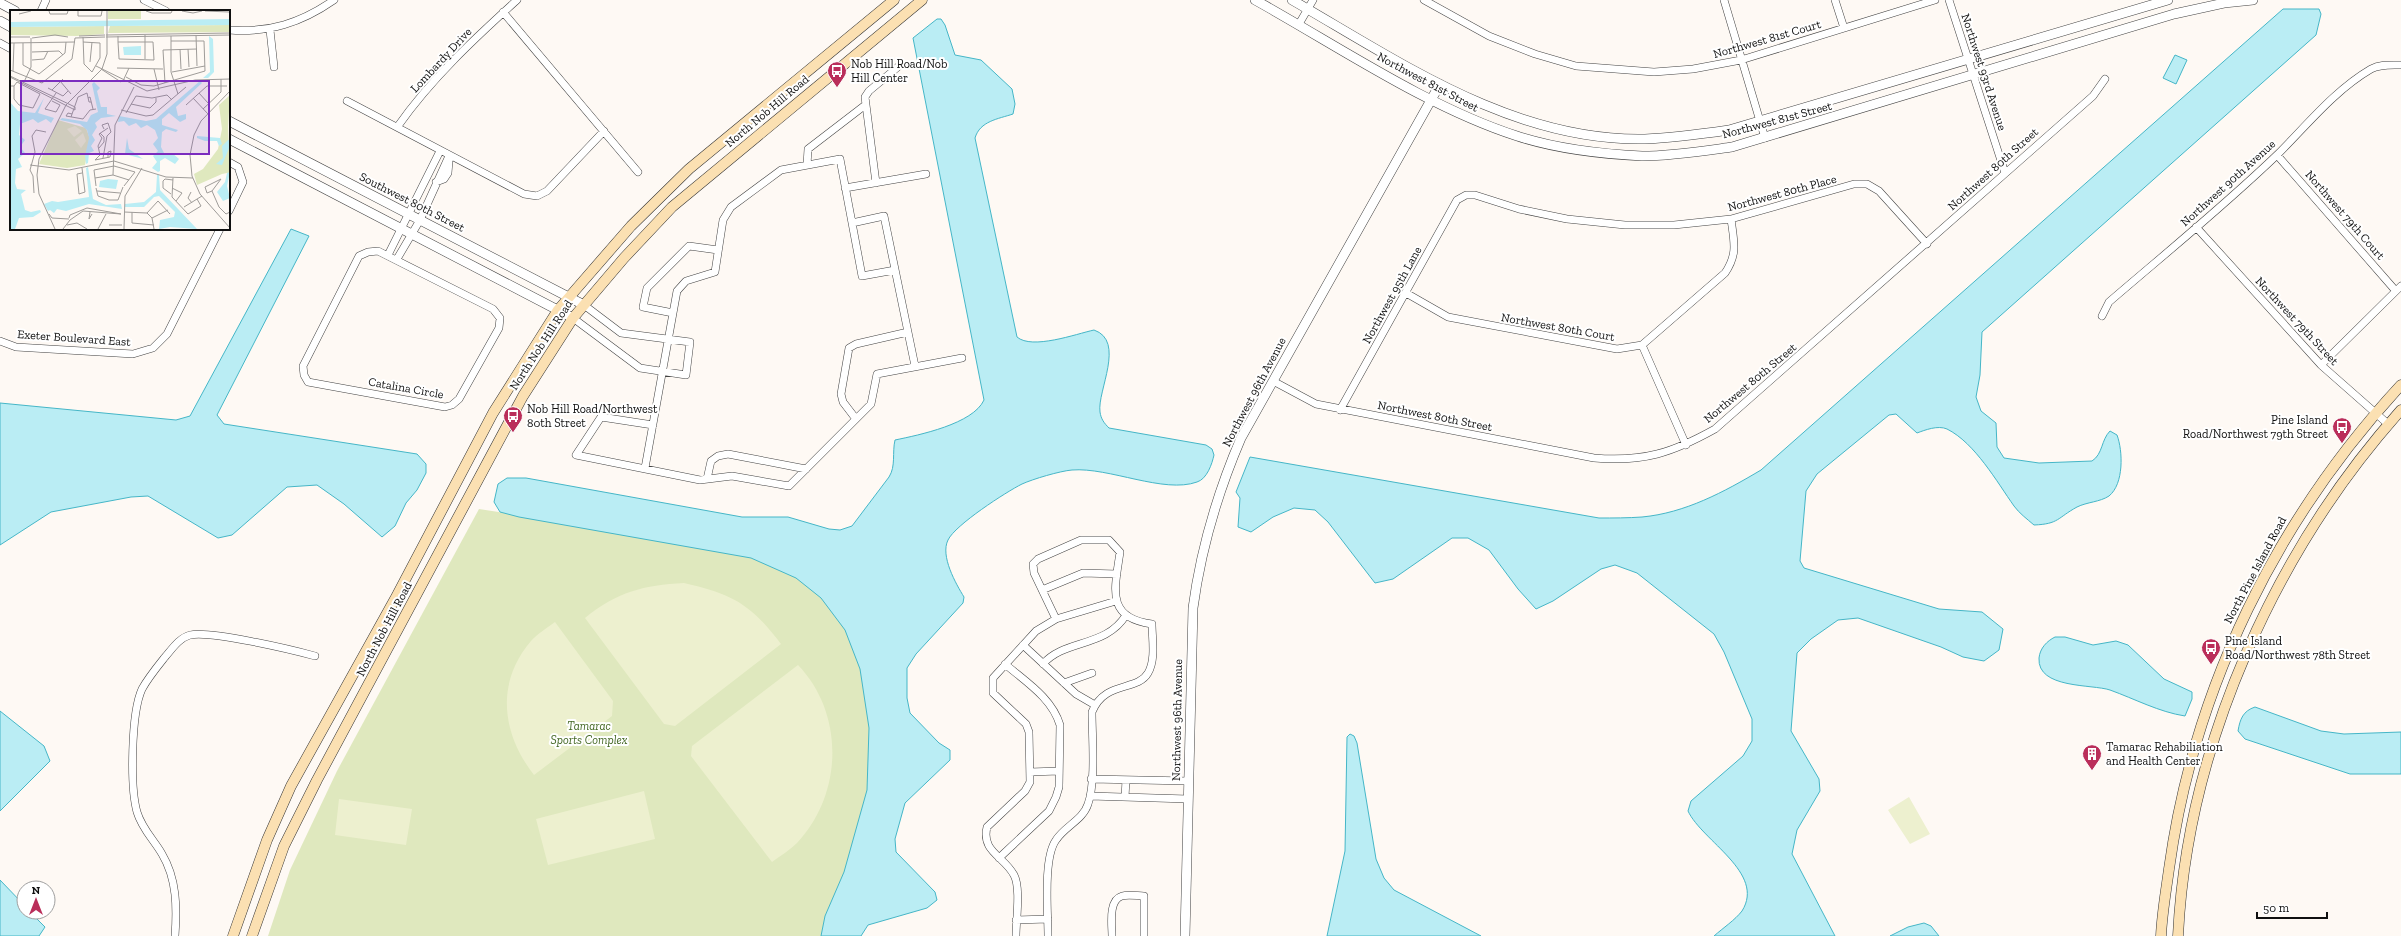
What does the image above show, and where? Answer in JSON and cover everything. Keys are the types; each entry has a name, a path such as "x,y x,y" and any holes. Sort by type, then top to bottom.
{"main road":[{"name":"North Nob Hill Road","path":"233,936 244,898 267,840 291,786 395,599 493,413 558,310 631,226 689,170 894,0"},
{"name":"North Nob Hill Road","path":"252,936 284,846 317,780 523,396 573,318 672,206 922,0"},
{"name":"North Pine Island Road","path":"2160,936 2179,805 2212,691 2229,646 2267,569 2319,486 2376,412 2401,385"},
{"path":"2178,936 2186,862 2198,805 2227,701 2247,652 2268,606 2325,507 2355,465 2401,410"}],"street":[{"path":"41,10 46,0"},
{"path":"144,0 164,10"},
{"path":"230,30 270,30 318,11 334,0"},
{"name":"Lombardy Drive","path":"398,126 410,109 469,43 517,0"},
{"name":"Northwest 81st Street","path":"1255,0 1431,99 1478,121 1518,136 1562,147 1604,153 1643,156 1691,153 1732,147 2174,14 2224,3 2253,0"},
{"name":"Northwest 81st Street","path":"1292,0 1440,84 1486,106 1522,120 1564,131 1605,137 1644,139 1689,136 1729,130 1760,122 2168,0"},
{"path":"1299,24 1313,0"},
{"name":"Northwest 81st Court","path":"1424,0 1489,36 1535,54 1576,66 1617,71 1654,72 1693,70 1741,60 1935,0"},
{"path":"1724,0 1765,138"},
{"path":"1835,0 1844,28"},
{"name":"Northwest 93rd Avenue","path":"1949,0 2005,173"},
{"path":"0,3 14,10"},
{"path":"504,12 638,172"},
{"path":"0,21 10,26"},
{"path":"270,30 274,66"},
{"path":"0,43 10,48"},
{"name":"Northwest 90th Avenue","path":"2102,316 2109,302 2277,155 2318,113 2373,68 2385,65 2401,65"},
{"path":"876,183 864,106 865,97 869,91 899,66"},
{"name":"Northwest 80th Street","path":"1273,380 1316,404 1340,410 1594,458 1622,460 1649,457 1686,445 1715,429 1927,244 2093,96 2105,79"},
{"name":"Northwest 96th Avenue","path":"1185,936 1192,632 1199,564 1224,479 1241,438 1440,84"},
{"path":"347,101 398,126 449,156 524,194 537,196 547,191 604,131"},
{"path":"807,165 808,149 864,106"},
{"name":"Southwest 80th Street","path":"230,122 584,305"},
{"path":"230,140 573,318 640,368 686,375 690,342 621,333 584,305"},
{"path":"388,255 440,151"},
{"name":"Northwest 79th Court","path":"2277,155 2398,288"},
{"path":"427,177 437,182 442,181 448,173 449,156"},
{"path":"645,468 677,291 686,281 715,272 723,220 731,207 781,170 840,159 862,276 895,270"},
{"path":"230,163 238,167 244,182 230,209"},
{"path":"845,188 926,174"},
{"path":"397,259 420,220 437,182"},
{"name":"Northwest 80th Place","path":"1466,195 1475,195 1519,209 1567,218 1625,225 1674,225 1731,219 1854,184 1867,184 1879,191 1927,244"},
{"name":"Northwest 95th Lane","path":"1340,410 1457,200 1466,195"},
{"path":"852,223 884,216 916,366"},
{"name":"Northwest 80th Court","path":"1406,293 1448,317 1617,349 1642,344 1725,273 1733,261 1735,248 1731,219"},
{"name":"Northwest 79th Street","path":"2196,227 2321,365 2388,424"},
{"name":"Exeter Boulevard East","path":"0,341 16,347 133,354 153,348 167,334 219,230"},
{"path":"673,313 643,307 647,288 689,246 718,250"},
{"name":"Catalina Circle","path":"378,251 397,259 493,309 500,318 499,328 459,399 452,405 446,407 308,382 304,375 303,366 360,256 368,252 378,251"},
{"path":"2321,365 2398,288"},
{"path":"856,419 843,402 841,394 849,348 856,344 908,332"},
{"path":"1642,344 1686,445"},
{"path":"652,425 601,417 576,455 700,480 732,476 789,486 871,404 877,374 962,358"},
{"path":"707,479 711,462 718,456 728,454 806,469"},
{"path":"1048,936 1049,858 1052,847 1056,838 1080,816 1088,804 1090,796 1092,779 1092,712 1095,705 1105,693 1141,680 1148,673 1152,660 1152,624 1133,620 1121,612 1116,601 1115,594 1120,552 1109,540 1080,540 1038,558 1033,564 1034,573 1056,619"},
{"path":"1042,590 1084,573 1117,574"},
{"path":"1016,936 1017,883 1013,874 986,843 987,827 1026,791 1030,782 1029,732 1026,724 993,693 993,678 1036,631 1056,619 1116,601"},
{"path":"1043,664 1057,654 1111,633 1119,627 1126,615"},
{"path":"175,936 176,907 171,871 162,854 144,829 137,813 134,796 136,707 142,689 177,643 189,636 214,636 315,656"},
{"path":"1023,645 1076,694 1095,705"},
{"path":"999,858 1048,811 1059,787 1060,724 1056,713 1048,701 1005,664"},
{"path":"1064,683 1092,672"},
{"path":"1030,772 1059,771"},
{"path":"1092,779 1188,781"},
{"path":"1125,797 1126,780"},
{"path":"1090,796 1188,799"},
{"path":"1112,936 1112,907 1122,896 1144,896 1144,936"},
{"path":"1016,920 1048,919"}],"green space":[{"name":"Tamarac Sports Complex","path":"479,509 689,542 754,555 800,577 832,602 864,662 875,743 864,827 823,936 268,936 290,870 337,771"},
{"path":"684,583 715,592 739,603 760,619 781,644 675,726 664,724 585,618 608,602 620,596 644,588"},
{"path":"555,622 613,701 612,716 534,775 523,759 509,726 507,708 508,691 512,674 519,657 533,638"},
{"path":"798,665 813,685 824,707 830,730 832,754 830,778 823,801 812,823 797,843 772,862 691,756 692,746"},
{"path":"644,791 655,839 548,865 536,819"},
{"path":"1909,797 1930,834 1910,844 1888,810"},
{"path":"339,799 412,809 406,845 335,835"}],"water":[{"path":"2283,9 2319,9 2321,14 2316,35 1982,332 1980,375 1976,397 1981,411 1996,423 1997,447 2004,458 2039,463 2092,461 2098,455 2105,438 2110,431 2117,435 2121,458 2120,476 2114,491 2102,500 2077,507 2053,522 2034,525 2016,509 1985,464 1957,435 1943,428 1932,428 1917,433 1896,414 1889,415 1817,474 1806,491 1800,561 1804,568 1939,609 1982,612 2003,629 1999,650 1984,661 1963,657 1941,647 1858,618 1838,620 1811,639 1797,653 1791,731 1819,779 1820,791 1797,830 1792,854 1835,936 1714,936 1742,911 1747,897 1746,884 1739,871 1729,858 1695,822 1688,811 1691,801 1743,756 1752,741 1752,719 1724,652 1714,634 1637,573 1615,565 1601,569 1553,601 1536,609 1518,589 1489,550 1468,538 1452,538 1393,579 1375,583 1328,522 1315,510 1294,508 1273,517 1251,532 1238,527 1240,498 1236,492 1250,457 1599,518 1658,515 1689,506 1733,486 1761,470"},
{"path":"937,19 941,19 945,25 955,55 981,60 1012,89 1015,104 1013,114 985,124 977,132 975,138 1017,337 1024,341 1043,342 1094,330 1103,336 1108,344 1108,367 1100,403 1100,412 1104,423 1109,428 1206,445 1212,449 1214,455 1204,478 1197,482 1184,485 1153,483 1087,470 1072,470 1039,478 1022,484 982,509 960,526 948,540 946,547 947,562 964,597 963,603 916,654 907,668 907,698 910,713 939,743 950,750 950,760 905,803 895,839 896,852 935,892 937,900 927,908 868,925 861,936 821,936 825,916 844,872 867,790 869,728 860,669 845,630 821,598 796,578 751,558 519,517 500,512 494,502 498,484 507,478 526,478 742,517 788,517 829,529 840,530 852,526 889,477 893,464 895,440 931,431 957,422 969,416 978,408 984,400 913,38"},
{"path":"2175,55 2187,60 2176,84 2163,78"},
{"path":"291,229 309,236 217,415 224,424 417,454 426,464 426,473 417,490 406,503 395,526 382,537 344,504 317,485 287,487 232,535 218,538 148,496 131,497 51,512 0,545 0,403 176,420 190,416"},
{"path":"2055,637 2065,637 2093,645 2116,641 2128,645 2164,679 2192,692 2192,699 2185,716 2156,708 2110,690 2067,683 2056,680 2047,675 2041,668 2039,658 2044,645"},
{"path":"2255,707 2321,731 2344,734 2401,732 2401,774 2350,774 2245,739 2238,731 2240,723 2245,713"},
{"path":"0,711 44,746 50,761 0,811"},
{"path":"1350,734 1354,736 1357,743 1376,859 1384,878 1394,890 1481,936 1327,936 1345,851 1347,737"},
{"path":"0,880 16,897 16,920 38,920 45,927 39,936 0,936"},
{"path":"1924,923 1931,926 1939,936 1890,936 1908,927"}],"place":[{"name":"Nob Hill Road/Nob Hill Center","path":"837,88"},
{"name":"Nob Hill Road/Northwest 80th Street","path":"513,433"},
{"name":"Pine Island Road/Northwest 79th Street","path":"2342,444"},
{"name":"Pine Island Road/Northwest 78th Street","path":"2211,665"},
{"name":"Tamarac Rehabiliation and Health Center","path":"2092,771"}]}
